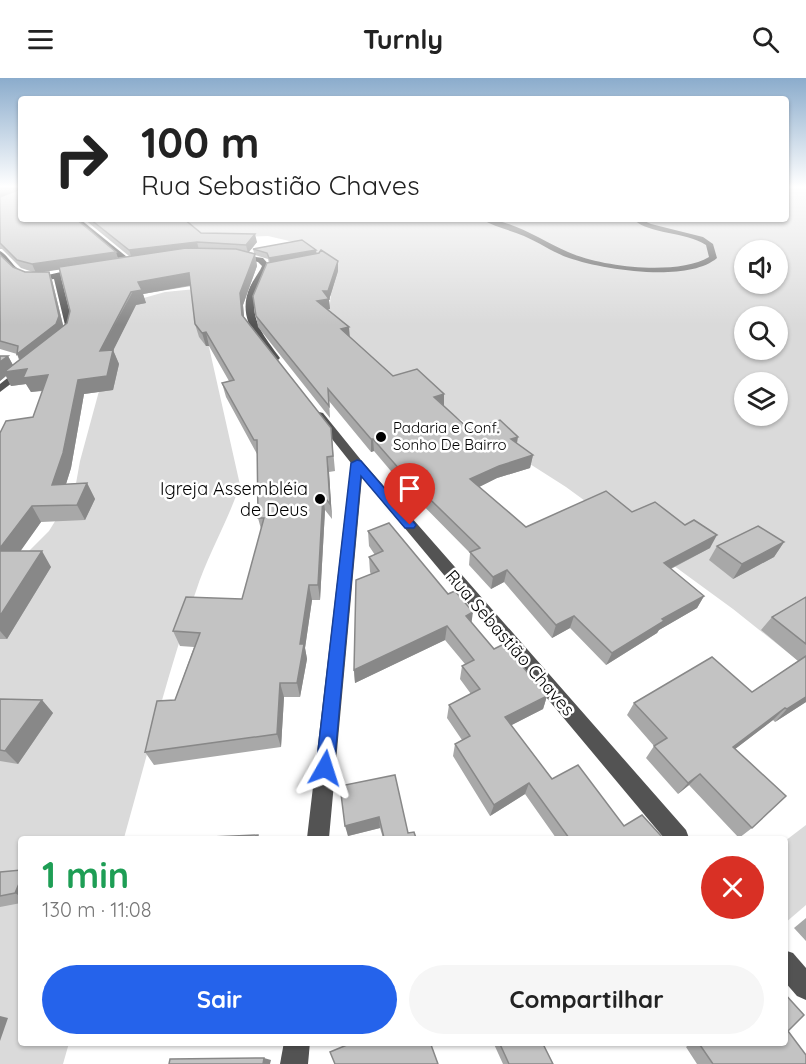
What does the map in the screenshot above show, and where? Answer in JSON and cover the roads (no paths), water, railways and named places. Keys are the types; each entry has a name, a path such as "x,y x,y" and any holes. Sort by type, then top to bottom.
{"street":[{"path":"93,233 129,264"},
{"path":"523,233 572,256 610,265 672,268 705,263 713,258 709,244 699,237 686,233"},
{"path":"0,253 17,272 24,275 57,275 146,261"},
{"path":"224,255 255,258 270,268 250,297 248,312 250,323 287,373"},
{"path":"57,275 69,325 66,336 60,342"},
{"path":"0,389 34,362"},
{"name":"Rua Sebastião Chaves","path":"308,400 357,463 676,836"},
{"path":"318,836 357,463"},
{"path":"788,967 806,987"},
{"path":"294,1064 296,1046"}],"place":[{"name":"Padaria e Conf. Sonho De Bairro","path":"381,437"},
{"name":"Igreja Assembléia de Deus","path":"320,499"}]}
